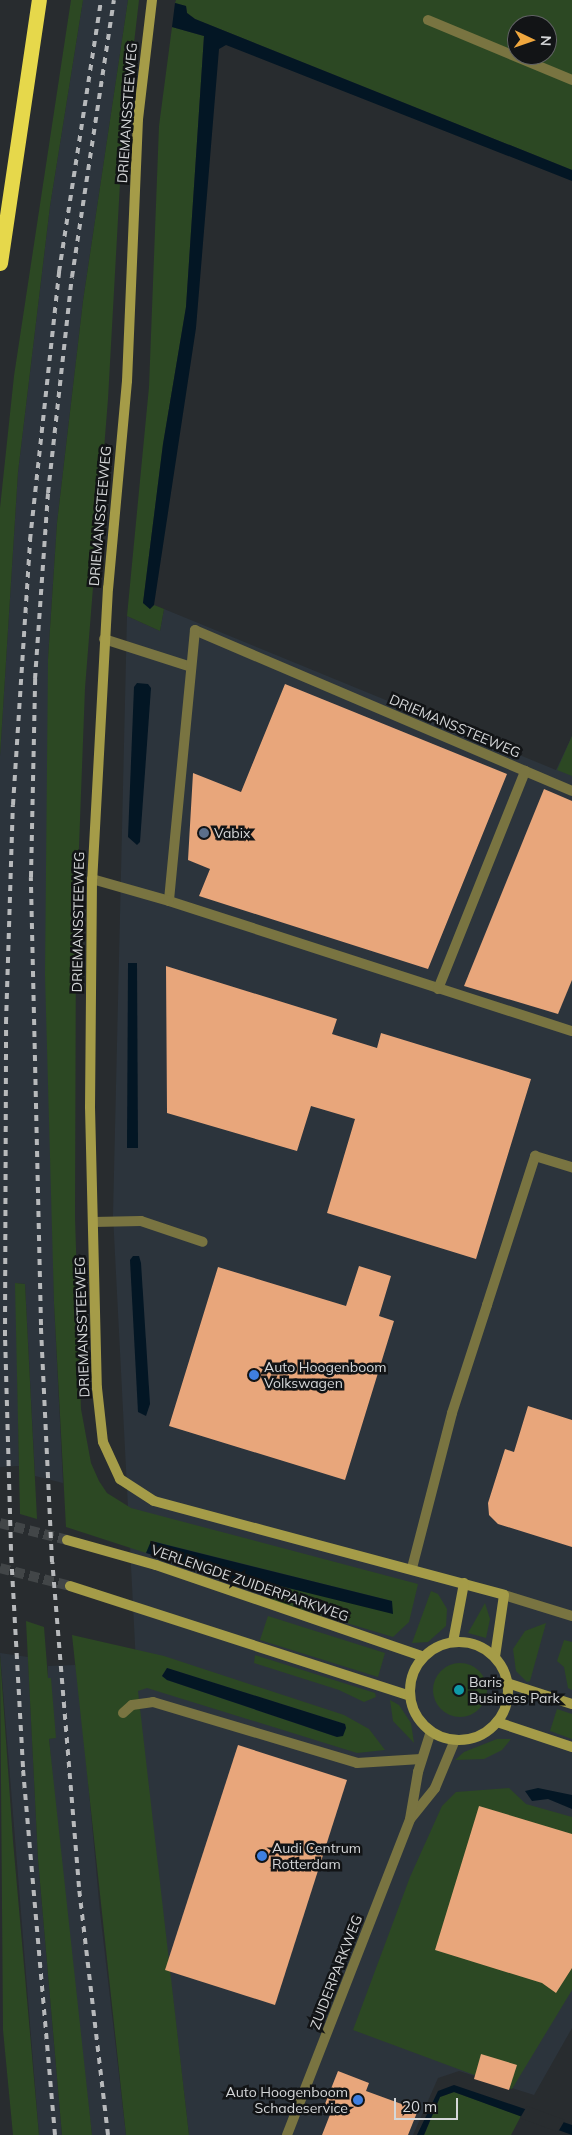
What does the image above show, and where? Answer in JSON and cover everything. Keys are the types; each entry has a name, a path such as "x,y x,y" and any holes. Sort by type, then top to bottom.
{"highway":[{"path":"0,263 40,0"}],"main road":[{"name":"DRIEMANSSTEEWEG","path":"152,0 138,119 127,381 104,639 92,878 93,1222 99,1418 107,1456 120,1480 135,1492 183,1511 412,1568 504,1596"},
{"name":"VERLENGDE ZUIDERPARKWEG","path":"67,1540 156,1565 424,1657"},
{"path":"453,1642 464,1584"},
{"path":"70,1586 410,1696"},
{"path":"495,1657 504,1596"},
{"path":"453,1642 480,1646 495,1657 508,1683 506,1707 497,1722 478,1736 455,1740 431,1731 417,1716 410,1696 413,1675 424,1657 437,1647 453,1642"},
{"path":"508,1683 572,1704"},
{"path":"497,1722 572,1747"}],"street":[{"path":"428,20 572,80"},
{"name":"DRIEMANSSTEEWEG","path":"169,902 195,630 572,791"},
{"path":"104,639 191,667"},
{"name":"DRIEMANSSTEEWEG","path":"438,989 525,771"},
{"path":"92,878 572,1031"},
{"path":"412,1568 452,1413 535,1156 572,1167"},
{"path":"93,1222 141,1221 203,1242"},
{"name":"DRIEMANSSTEEWEG","path":"504,1596 572,1616"},
{"path":"124,1713 132,1704 153,1702 357,1763 422,1759"},
{"name":"ZUIDERPARKWEG","path":"287,2135 410,1819 422,1759 431,1731"},
{"name":"ZUIDERPARKWEG","path":"410,1819 435,1788 455,1740"}],"shaded area":[{"path":"83,0 128,0 83,301 57,523 48,659 54,1303 63,1483 35,1476 25,1284 16,1283 19,1466 0,1467 0,756 18,472 50,206"},
{"name":"Baris Business Park","path":"164,609 556,770 572,736 572,2028 534,2095 459,2071 438,2078 413,2135 189,2135 138,1703 113,1215 127,616 160,631"},
{"path":"0,1653 28,1657 38,1859 62,2135 39,2135"},
{"path":"75,1665 78,1671 100,1912 126,2135 92,2135 65,1913 49,1739 55,1738 48,1666"}],"green space":[{"path":"71,0 83,0 50,206 18,472 0,756 0,508 14,376"},
{"path":"128,0 139,0 122,147 108,399 85,688 76,926 75,1217 81,1409 91,1463 99,1481 107,1493 131,1508 418,1584 409,1622 393,1637 274,1601 262,1588 280,1586 392,1601 152,1541 146,1553 66,1527 54,1303 45,975 48,659 57,523 83,301"},
{"path":"176,0 572,0 572,170 195,19 187,13 186,6 175,3"},
{"path":"172,27 204,36 186,307 163,444 143,603 150,609 154,605 164,609 160,631 127,616 149,387 159,126"},
{"path":"572,736 572,776 557,770"},
{"path":"15,1283 25,1284 37,1519 20,1514"},
{"path":"431,1591 438,1594 447,1609 446,1626 428,1642 412,1643"},
{"path":"485,1603 490,1619 486,1638 468,1633"},
{"path":"268,1616 385,1653 378,1677 260,1640"},
{"path":"26,1621 44,1627 48,1678 51,1678 56,1738 49,1739 92,2135 62,2135 38,1859"},
{"path":"546,1623 530,1681 527,1682 516,1671 513,1649 525,1631"},
{"path":"72,1635 164,1656 344,1715 369,1729 385,1750 357,1753 147,1688 138,1691 189,2135 126,2135","holes":["167,1668 345,1724 346,1728 337,1737 167,1680 162,1676"]},
{"path":"564,1640 572,1642 572,1690 568,1688 564,1667 557,1661"},
{"path":"0,1655 13,1841 39,2135 13,2135 3,2030"},
{"path":"255,1655 375,1693 376,1697 364,1702 339,1690 254,1663"},
{"path":"460,1663 470,1665 479,1671 485,1680 487,1690 485,1700 479,1709 470,1715 460,1717 450,1715 441,1709 435,1700 433,1690 435,1680 441,1671 450,1665"},
{"path":"390,1700 399,1705 411,1723 414,1743 393,1721"},
{"path":"557,1709 572,1714 572,1739 550,1731"},
{"path":"497,1739 511,1739 502,1750 484,1759 455,1760 464,1752"},
{"path":"509,1788 526,1804 572,1817 572,1990 512,2089 353,2030 410,1877 442,1806 456,1792"},
{"path":"454,2092 521,2116 511,2135 424,2135 440,2097"}],"water":[{"path":"175,3 186,6 187,13 195,19 572,170 572,181 226,45 219,49 196,328 154,605 150,609 143,603 163,444 186,307 204,36 172,27"},
{"path":"137,683 148,684 151,688 140,842 137,845 128,837 134,687"},
{"path":"128,963 137,963 138,1148 127,1148"},
{"path":"133,1256 139,1256 141,1263 150,1404 146,1416 138,1412 130,1260"},
{"path":"151,1541 392,1601 393,1614 280,1586 262,1588 146,1553"},
{"path":"167,1668 345,1724 346,1728 343,1736 337,1737 167,1680 162,1676"},
{"path":"538,1788 572,1795 572,1809 548,1799 532,1801 525,1791"},
{"path":"454,2085 572,2125 572,2135 454,2092 440,2097 424,2135 417,2135 438,2091"}],"pier":[{"path":"527,2106 565,2120 558,2132 520,2118"}],"building":[{"path":"285,684 507,774 428,969 199,896 210,869 188,860 193,773 241,792"},
{"path":"544,789 572,801 572,980 558,1014 464,986"},
{"path":"166,966 337,1019 332,1034 377,1048 381,1033 531,1079 476,1259 327,1213 355,1119 311,1106 297,1151 167,1113"},
{"path":"359,1266 391,1276 379,1316 394,1321 345,1480 169,1426 218,1267 346,1306"},
{"path":"528,1406 572,1420 572,1547 498,1524 489,1515 488,1503 505,1449 514,1452"},
{"name":"Audi Centrum Rotterdam","path":"238,1745 347,1780 275,2005 165,1970"},
{"path":"479,1806 572,1834 572,1968 556,1993 542,1983 435,1950"},
{"path":"481,2054 517,2065 509,2090 474,2079"},
{"name":"Auto Hoogenboom Schadeservice","path":"338,2071 369,2083 366,2091 418,2110 408,2135 322,2135 331,2112 323,2109"}],"tunnel":[{"path":"0,1523 67,1540"},
{"path":"0,1568 70,1586"}],"railway":[{"path":"55,2135 23,1767 11,1550 5,1336 6,1023 13,805 30,540 59,272 101,0"},
{"path":"108,2135 79,1887 52,1562 41,1325 31,877 35,679 48,493 72,277 114,0"}],"place":[{"name":"Vabix","path":"204,833"},
{"name":"Auto Hoogenboom Volkswagen","path":"254,1375"},
{"name":"Baris Business Park","path":"459,1690"},
{"name":"Audi Centrum Rotterdam","path":"262,1856"},
{"name":"Auto Hoogenboom Schadeservice","path":"358,2100"}]}
